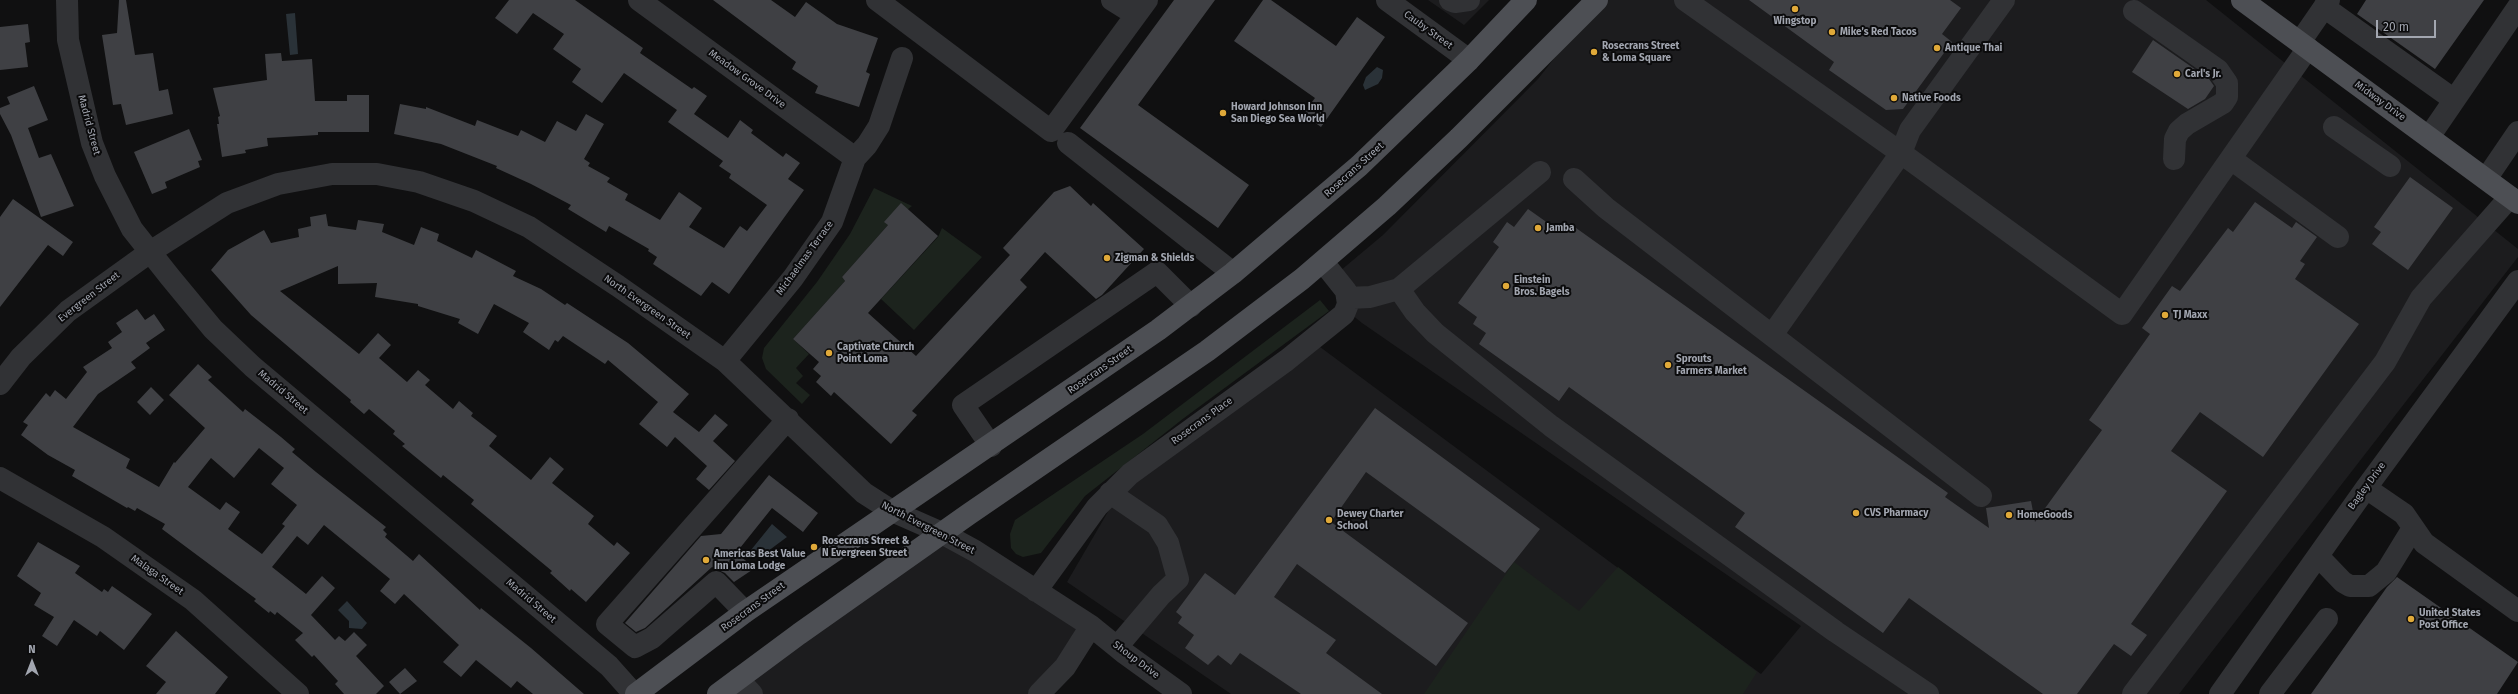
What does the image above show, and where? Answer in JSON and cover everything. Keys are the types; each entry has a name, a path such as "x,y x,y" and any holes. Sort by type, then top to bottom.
{"main road":[{"name":"Rosecrans Street","path":"635,694 745,612 892,511 991,446 1191,306 1233,273 1359,166 1469,60 1526,0"},
{"path":"718,694 745,686 942,533 1207,351 1323,262 1459,138 1597,0"},
{"name":"Midway Drive","path":"2242,0 2514,200"}],"street":[{"name":"Madrid Street","path":"67,0 68,40 92,143 105,176 132,229 213,329 253,367 609,666 635,694"},
{"name":"Meadow Grove Drive","path":"639,0 855,158"},
{"path":"877,0 1051,131 1142,8 1112,0"},
{"name":"Cauby Street","path":"1387,0 1469,60"},
{"path":"1450,0 1464,2 1469,0"},
{"path":"1684,0 1901,153 2122,314 2231,159 2304,45 2326,4 2453,99"},
{"path":"1772,335 1901,153 1910,130 2004,0"},
{"path":"2429,137 2453,99 2518,7"},
{"path":"2134,11 2218,70 2227,83 2227,97 2223,103 2187,124 2180,131 2175,139 2174,159"},
{"name":"Michaelmas Terrace","path":"725,360 793,278 832,222 855,158 867,145 879,126 902,58"},
{"path":"2334,127 2390,166"},
{"path":"2486,179 2518,132"},
{"path":"1068,143 1233,273"},
{"path":"2231,159 2338,237"},
{"path":"1323,262 1343,286 1348,298 1370,297 1400,289 1540,172"},
{"name":"North Evergreen Street","path":"150,252 227,203 278,184 332,174 377,174 419,182 461,197 529,228 618,286 725,360 864,493 892,511 942,533 975,551 1091,626"},
{"path":"1574,179 1606,208 1981,496"},
{"path":"2133,694 2385,362 2421,298 2514,200"},
{"name":"Evergreen Street","path":"0,384 21,357 68,311 150,252"},
{"path":"991,446 963,405 1157,272 1191,306"},
{"name":"Bagley Drive","path":"2220,694 2366,488 2518,280"},
{"path":"1400,289 1415,312 1435,333 1551,426 1830,627 1928,694"},
{"name":"Rosecrans Place","path":"1036,591 1097,507 1130,474 1312,341 1344,314 1348,298"},
{"path":"745,612 716,582 652,638 635,647 607,624 788,419"},
{"name":"Malaga Street","path":"0,478 103,537 193,600 298,694"},
{"path":"2366,488 2404,514 2424,543 2518,611"},
{"path":"1110,493 1157,525 1168,543 1178,579 1161,595 1117,647"},
{"path":"2318,556 2343,582 2350,586 2369,586 2386,572 2413,528"},
{"path":"2270,694 2327,619"},
{"path":"1038,694 1065,667 1091,626"},
{"name":"Shoup Drive","path":"1091,626 1181,694"}],"shaded area":[{"path":"1428,0 1489,0 1464,25"},
{"path":"1600,0 2206,0 2518,249 2518,257 2179,694 1231,694 1067,582 1130,474 1312,341 1761,674 1801,626 1362,323 1346,310 1334,276 1383,235 1538,79"},
{"path":"295,13 298,54 290,55 286,14"},
{"path":"1377,67 1383,70 1382,78 1378,84 1365,90 1363,85 1366,77"},
{"path":"874,188 912,206 888,225 842,277 845,281 793,339 809,354 796,368 803,376 796,383 810,395 802,404 766,369 762,358 764,348 817,282 850,234"},
{"path":"942,228 982,257 914,330 881,299 938,237"},
{"path":"1320,300 1329,311 1184,418 1085,496 1041,553 1023,557 1016,554 1011,548 1010,534 1015,520 1143,434"},
{"path":"772,524 787,537 760,557 751,550"},
{"path":"942,537 1087,627 1034,694 721,694"},
{"path":"1514,562 1579,611 1618,567 1757,672 1743,694 1424,694"},
{"path":"347,601 367,623 362,629 349,628 349,621 338,610"}],"building":[{"path":"119,0 126,0 135,55 153,53 159,91 168,89 173,114 126,125 121,104 113,105 102,35 117,33"},
{"path":"509,0 575,0 643,48 640,53 692,89 694,87 707,96 694,114 728,138 740,120 753,130 751,133 783,157 786,153 800,163 788,179 804,190 729,294 712,282 701,296 653,264 657,257 648,251 649,249 609,226 606,232 568,209 571,205 496,168 497,166 441,144 394,134 400,104 426,109 426,107 475,126 477,120 518,136 521,130 545,142 557,121 576,131 586,114 604,124 584,159 590,163 588,166 610,178 607,182 628,194 625,200 660,220 679,192 702,208 689,227 724,248 740,226 747,231 767,205 729,178 731,174 719,166 723,161 668,122 677,110 624,73 602,103 572,82 581,69 553,49 564,34 533,13 517,34 495,18"},
{"path":"713,0 771,0 795,17 806,2 837,24 878,38 866,72 870,74 859,107 815,93 818,86 792,69 796,62"},
{"path":"1174,0 1215,0 1138,105 1249,185 1218,228 1080,128"},
{"path":"1263,0 1271,0 1336,46 1357,17 1385,37 1321,127 1303,114 1315,98 1234,41"},
{"path":"1749,0 1950,0 1961,8 1942,34 1952,42 1903,109 1886,110 1829,70 1834,62"},
{"path":"2366,0 2484,0 2435,69 2357,14"},
{"path":"28,24 30,42 25,43 28,67 0,70 0,27"},
{"path":"2153,40 2209,79 2214,86 2205,99 2188,109 2132,72"},
{"path":"281,53 282,61 312,59 315,101 347,101 347,95 369,95 369,132 318,132 318,135 267,138 268,146 245,150 246,153 222,157 217,124 219,124 218,117 220,116 213,88 267,80 265,54"},
{"path":"34,86 48,120 28,128 39,158 51,154 74,206 41,217 11,135 0,114 0,108 10,104 7,97"},
{"path":"189,129 202,160 198,161 200,167 165,182 167,188 152,194 134,152"},
{"path":"2410,177 2453,208 2408,270 2372,244 2381,232 2374,227"},
{"path":"1070,186 1091,206 1093,203 1144,249 1102,295 1096,299 1045,252 1020,280 1027,287 912,411 917,415 891,444 834,392 831,396 816,382 821,376 813,369 819,362 793,339 845,281 842,277 888,225 884,222 901,203 938,236 868,313 916,356 1010,255 1003,248 1054,192"},
{"path":"13,199 73,242 63,256 48,245 0,307 0,217"},
{"path":"2255,202 2292,228 2296,222 2317,237 2300,261 2305,264 2295,279 2359,324 2263,457 2200,412 2171,451 2227,491 2131,624 2147,635 2131,656 2114,644 2077,694 2043,694 1909,598 1883,633 1735,527 1745,513 1569,387 1559,401 1479,344 1486,333 1473,324 1477,317 1458,303 1499,247 1493,242 1507,222 1514,227 1528,209 1562,233 1569,223 1948,493 1945,497 1989,528 1986,508 2031,501 2035,522 2102,430 2089,420 2150,334 2142,328 2172,286 2180,291 2228,228 2233,232"},
{"path":"326,214 328,226 356,230 358,220 384,224 382,232 414,245 421,227 439,234 437,241 472,258 476,250 516,271 513,276 541,289 565,305 567,303 628,343 689,394 673,412 699,432 715,414 728,425 713,441 735,461 709,490 696,479 707,466 675,437 667,447 639,424 658,402 608,360 605,364 563,336 558,342 555,340 549,350 523,332 529,323 494,304 478,334 458,323 460,319 418,306 418,304 375,297 377,283 338,284 338,266 280,291 359,354 378,333 391,345 379,358 407,382 418,370 430,380 425,385 453,409 459,401 473,413 471,416 497,436 489,446 531,480 550,457 564,469 552,483 594,516 588,524 614,546 617,542 630,553 586,602 571,589 570,591 550,573 552,571 471,504 474,500 443,475 441,478 402,446 405,444 393,434 395,431 369,409 364,414 350,402 351,400 251,315 211,270 228,250 264,230 271,243 299,237 298,229 311,226 310,217"},
{"path":"137,309 145,320 154,314 165,330 146,343 150,348 131,362 136,368 98,394 73,427 130,459 126,468 159,487 174,462 175,463 205,428 169,395 198,364 212,377 208,380 243,412 245,409 281,437 295,449 292,452 386,527 383,530 387,534 385,537 413,561 419,554 480,610 481,608 531,648 584,694 533,694 517,681 511,688 476,660 461,677 443,662 459,645 404,594 395,604 380,591 390,579 324,525 308,545 297,536 272,567 306,594 322,576 335,588 311,615 335,640 339,636 345,641 354,632 367,645 356,656 384,686 376,694 344,694 335,684 338,681 314,655 312,657 295,640 303,633 277,612 275,615 270,611 269,613 254,601 256,599 162,529 165,524 137,508 135,511 128,507 127,508 72,476 75,470 48,455 21,435 28,425 23,422 46,393 50,397 55,390 66,399 87,372 83,367 112,348 108,342 122,332 116,323","holes":["259,448 284,468 271,484 297,505 282,524 285,526 262,554 228,529 240,512 226,502 220,510 188,487 211,458 234,478"]},
{"path":"151,387 164,400 150,415 137,402"},
{"path":"1375,408 1540,529 1505,573 1366,472 1331,522 1468,623 1436,666 1297,564 1274,597 1336,640 1326,653 1382,694 1301,694 1240,653 1231,665 1218,655 1208,665 1185,648 1194,635 1178,623 1182,617 1176,612 1205,573 1235,595"},
{"name":"Americas Best Value Inn Loma Lodge","path":"769,475 818,513 803,532 772,508 736,553 755,568 734,582 725,573 712,567 645,628 636,632 625,623 701,536 721,534"},
{"path":"38,542 80,566 75,573 102,592 104,589 108,592 112,586 152,614 124,650 100,631 97,636 74,620 57,646 42,636 54,617 34,605 41,593 17,576"},
{"name":"United States Post Office","path":"2397,577 2518,662 2497,694 2311,694 2387,587"},
{"path":"176,631 228,677 215,694 156,694 166,682 146,666"},
{"path":"405,668 417,681 400,694 389,682"}],"place":[{"name":"Wingstop","path":"1795,9"},
{"name":"Mike’s Red Tacos","path":"1832,32"},
{"name":"Antique Thai","path":"1937,48"},
{"name":"Rosecrans Street & Loma Square","path":"1594,52"},
{"name":"Carl's Jr.","path":"2177,74"},
{"name":"Native Foods","path":"1894,98"},
{"name":"Howard Johnson Inn San Diego Sea World","path":"1223,113"},
{"name":"Jamba","path":"1538,228"},
{"name":"Zigman & Shields","path":"1107,258"},
{"name":"Einstein Bros. Bagels","path":"1506,286"},
{"name":"TJ Maxx","path":"2165,315"},
{"name":"Captivate Church Point Loma","path":"829,353"},
{"name":"Sprouts Farmers Market","path":"1668,365"},
{"name":"CVS Pharmacy","path":"1856,513"},
{"name":"HomeGoods","path":"2009,515"},
{"name":"Dewey Charter School","path":"1329,520"},
{"name":"Rosecrans Street & N Evergreen Street","path":"814,547"},
{"name":"Americas Best Value Inn Loma Lodge","path":"706,560"},
{"name":"United States Post Office","path":"2411,619"}]}
